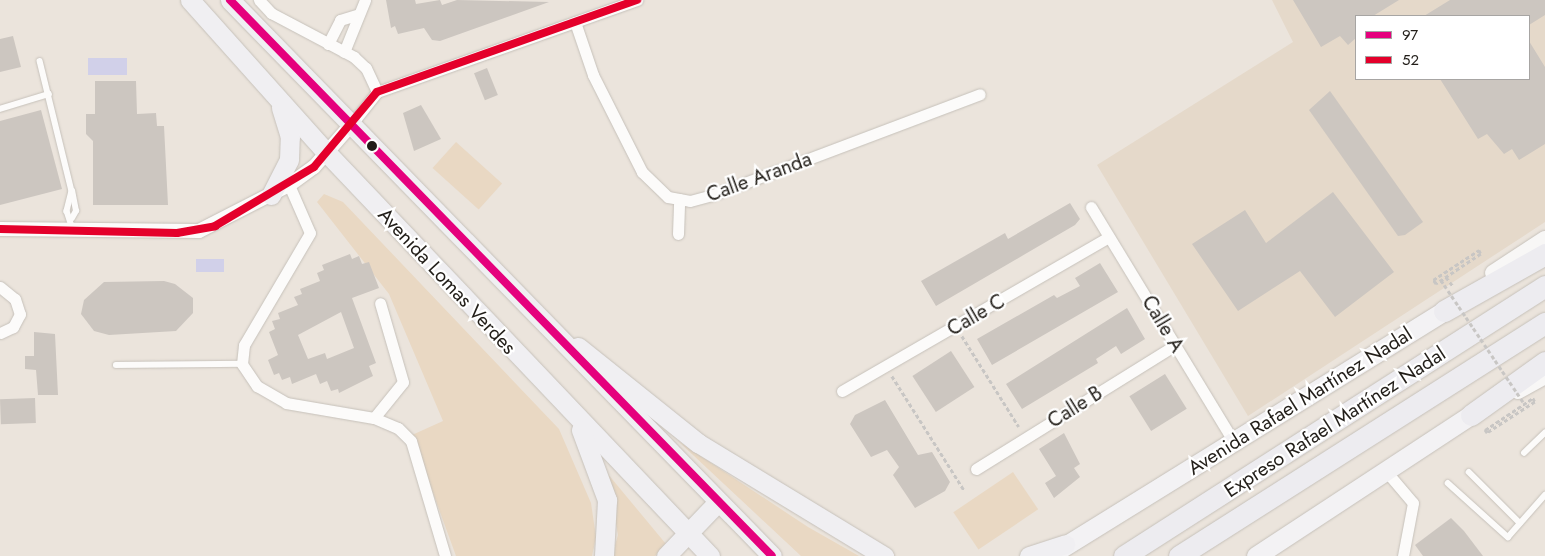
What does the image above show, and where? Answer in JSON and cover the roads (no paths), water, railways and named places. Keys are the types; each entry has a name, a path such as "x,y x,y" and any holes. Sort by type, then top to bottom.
{"highway":[{"name":"Avenida Lomas Verdes","path":"190,0 275,92 326,154 710,556"},
{"name":"Avenida Lomas Verdes","path":"230,0 717,503 772,556"},
{"path":"271,195 284,176 290,137 275,92"},
{"path":"1444,312 1545,254"},
{"name":"Expreso Rafael Martínez Nadal","path":"1124,556 1545,286"},
{"name":"Expreso Rafael Martínez Nadal","path":"1179,556 1545,323"},
{"path":"544,324 609,369 698,443 884,556"},
{"path":"1472,415 1545,374"},
{"path":"566,405 601,473 608,528 604,556"},
{"path":"666,556 717,503"},
{"path":"1029,556 1065,544"}],"main road":[{"name":"Avenida Rafael Martínez Nadal","path":"1049,556 1065,544 1444,312 1462,293 1545,238"},
{"path":"1256,556 1385,470 1472,415"},
{"path":"1280,556 1306,523"}],"street":[{"path":"258,0 271,12 344,52 366,68 377,92"},
{"path":"344,52 357,28 356,15 365,0"},
{"path":"0,229 72,225 199,231 289,185 326,154 377,92 637,0"},
{"path":"328,44 340,20 356,15"},
{"name":"Calle Aranda","path":"576,22 593,75 642,172 668,197 679,199 713,195 980,94"},
{"path":"289,185 310,233 244,345 242,364 258,386 286,403 374,418 398,428 410,441 445,556"},
{"path":"678,234 679,199"},
{"name":"Calle A","path":"1091,207 1234,442"},
{"name":"Calle C","path":"842,391 956,327 1109,237"},
{"path":"0,287 14,299 20,314 13,327 0,333"},
{"path":"374,418 403,382 380,303"},
{"name":"Calle B","path":"976,469 1175,345"},
{"path":"1385,470 1406,497 1411,515 1403,556"}],"lane":[{"path":"40,61 76,211 72,225"},
{"path":"0,109 49,94"},
{"path":"116,365 242,364"},
{"path":"1524,453 1544,434"},
{"path":"1469,472 1520,522"},
{"path":"1448,483 1508,537 1545,495"}],"water":[{"path":"88,58 127,58 127,75 88,75"},
{"path":"196,259 224,259 224,272 196,272"}]}
